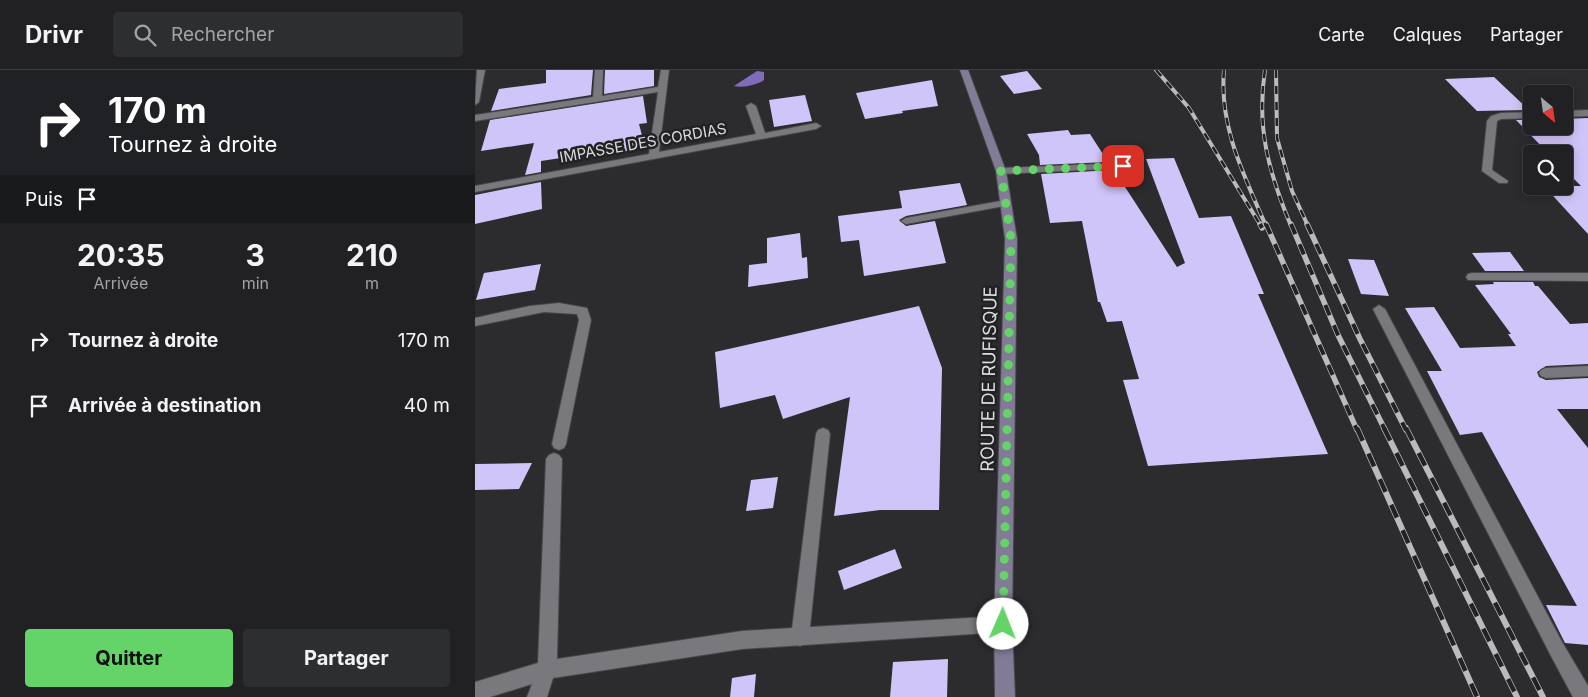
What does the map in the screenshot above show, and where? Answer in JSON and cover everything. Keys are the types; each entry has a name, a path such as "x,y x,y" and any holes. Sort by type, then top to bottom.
{"main road":[{"name":"ROUTE DE RUFISQUE","path":"964,70 1001,171 1011,239 1003,624 1005,697"}],"street":[{"path":"475,102 481,70"},
{"path":"597,100 599,70"},
{"path":"654,156 665,70"},
{"path":"475,118 663,89"},
{"path":"751,106 761,136"},
{"path":"1573,114 1588,113"},
{"path":"1503,180 1487,171 1494,118 1523,115"},
{"name":"IMPASSE DES CORDIAS","path":"475,189 816,126"},
{"path":"906,221 1006,203"},
{"path":"1472,277 1588,277"},
{"path":"475,322 547,308 574,308 583,311 585,320 557,452 547,670 537,697"},
{"path":"1379,309 1551,640 1584,697"},
{"path":"1546,373 1588,371"},
{"path":"800,637 823,434"},
{"path":"475,692 547,670 742,640 1003,624"}],"lane":[{"path":"1001,171 1123,166"}],"shaded area":[{"path":"757,71 764,72 764,80 750,86 734,86"}],"building":[{"path":"546,70 593,70 591,95 491,111 499,89 546,83"},
{"path":"605,70 654,70 654,86 604,94"},
{"path":"1027,71 1042,89 1014,94 1000,76"},
{"path":"1494,77 1523,104 1523,110 1477,111 1445,79"},
{"path":"932,80 938,106 865,119 856,93"},
{"path":"805,95 812,121 774,127 769,100"},
{"path":"643,96 647,123 639,124 645,147 595,158 594,153 541,161 541,172 525,175 534,143 481,151 490,120"},
{"path":"1588,118 1588,234 1552,195 1573,195 1573,186 1581,186 1573,178 1573,145 1540,145 1531,135 1573,135 1573,119"},
{"path":"1516,120 1523,120 1523,127"},
{"path":"1068,130 1071,135 1090,134 1108,162 1040,165 1039,155 1027,134"},
{"path":"1174,158 1199,218 1231,216 1264,294 1258,294 1328,454 1148,466 1123,380 1139,379 1122,321 1107,322 1100,302 1098,302 1082,221 1050,223 1041,174 1114,170 1177,267 1185,263 1146,159"},
{"path":"541,182 542,209 475,224 475,195"},
{"path":"960,183 967,205 906,216 899,220 906,226 935,221 946,263 864,276 859,240 841,242 838,216 902,208 899,191"},
{"path":"800,233 802,258 807,257 808,278 748,287 749,265 767,263 767,238"},
{"path":"1510,252 1524,271 1485,271 1472,253"},
{"path":"1348,259 1374,260 1389,296 1361,294"},
{"path":"541,264 535,290 476,300 484,273"},
{"path":"1493,282 1533,282 1570,324 1588,323 1588,364 1546,366 1537,372 1539,377 1546,380 1588,378 1588,409 1557,409 1588,448 1588,645 1565,643 1546,605 1577,606 1482,432 1460,435 1427,371 1442,371 1405,308 1434,307 1460,348 1516,346 1508,334 1511,334 1475,285 1494,284"},
{"path":"919,306 942,368 939,510 880,510 834,516 850,397 783,419 775,395 720,408 715,352"},
{"path":"532,463 519,489 475,490 475,464"},
{"path":"778,477 773,508 746,511 751,480"},
{"path":"895,549 902,568 844,590 838,571"},
{"path":"948,659 947,697 890,697 893,662"},
{"path":"756,674 754,697 730,697 732,678"}],"railway":[{"path":"1156,70 1189,108 1261,226"},
{"path":"1224,70 1223,91 1229,131 1242,169 1266,226"},
{"path":"1265,70 1262,111 1266,150 1276,187 1291,226"},
{"path":"1276,70 1277,138 1292,191 1308,226"},
{"path":"1266,224 1357,430"},
{"path":"1291,224 1338,335 1385,430"},
{"path":"1307,224 1360,339 1406,430"},
{"path":"1357,428 1477,697"},
{"path":"1384,428 1517,697"},
{"path":"1406,428 1543,697"}],"route":[{"path":"1003,624 1011,239 1001,171 1123,166"}]}
